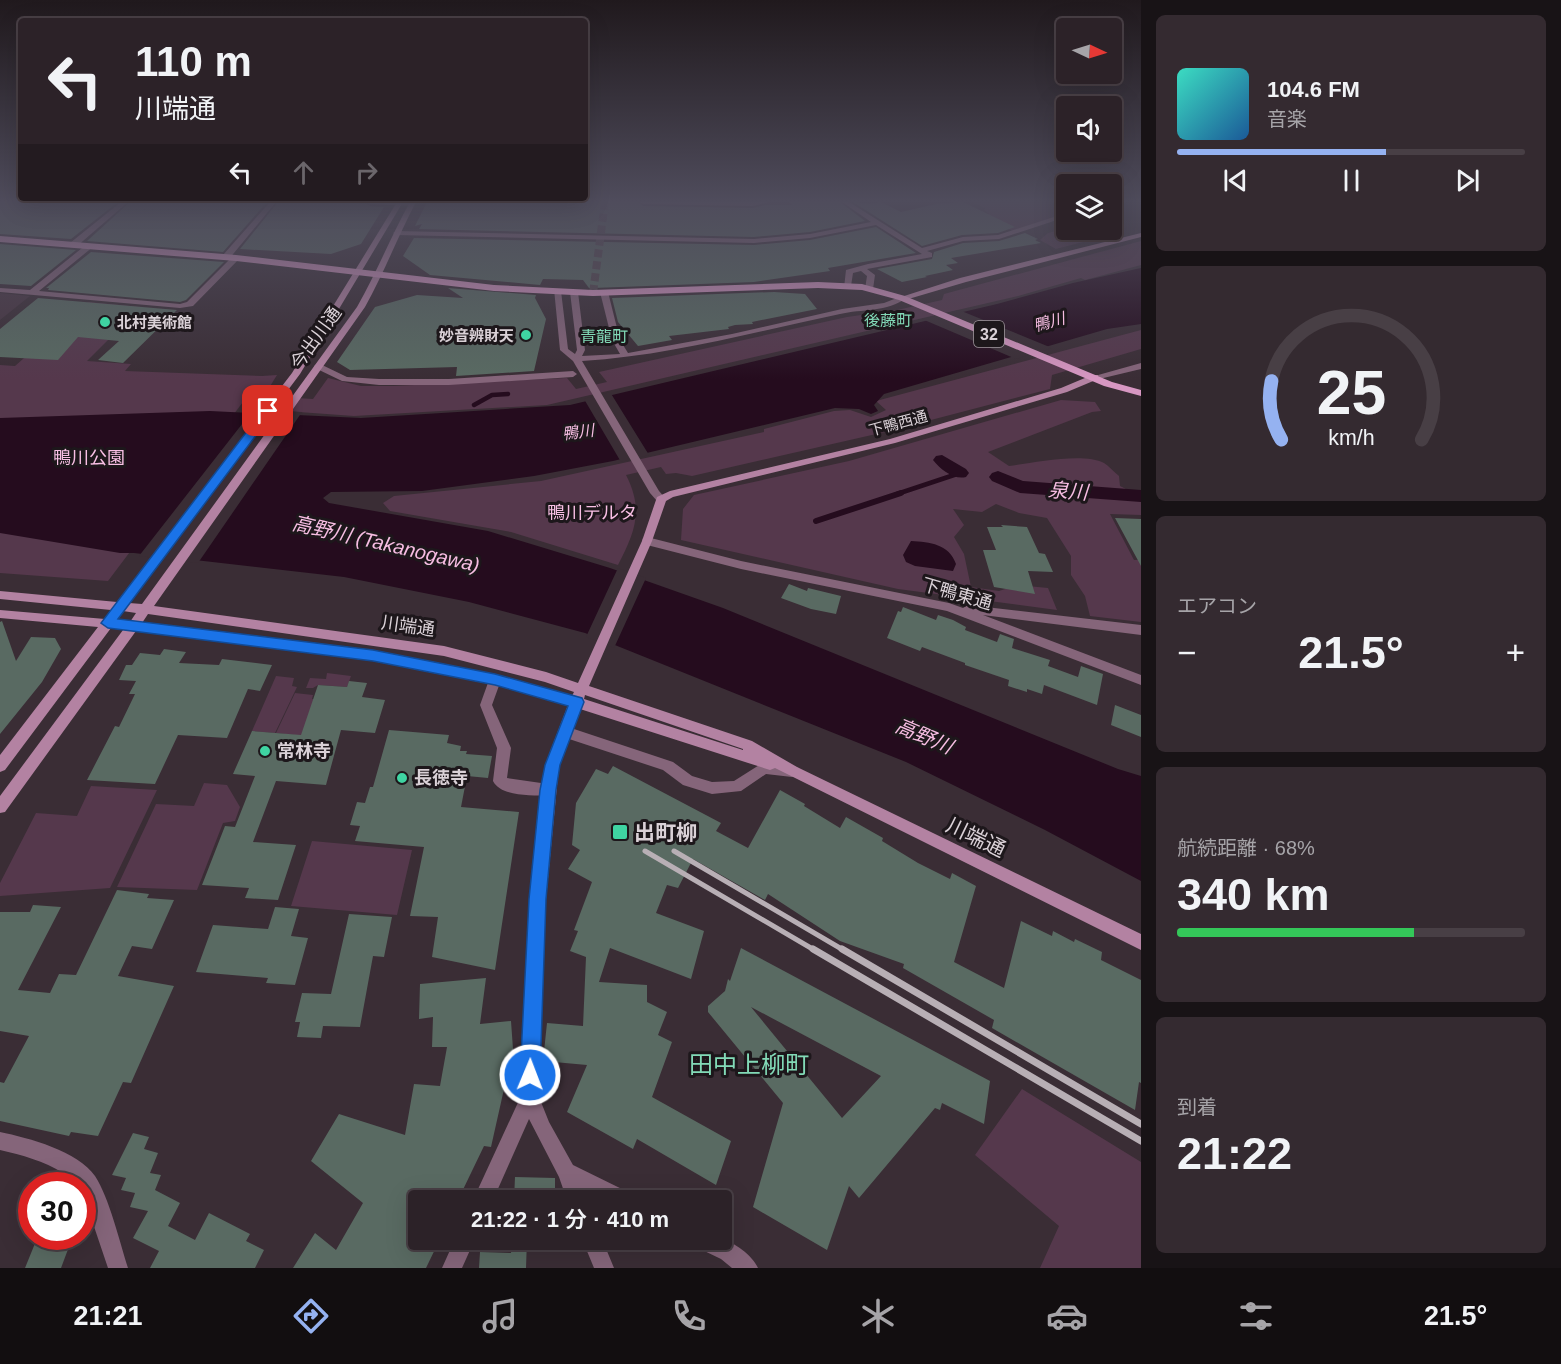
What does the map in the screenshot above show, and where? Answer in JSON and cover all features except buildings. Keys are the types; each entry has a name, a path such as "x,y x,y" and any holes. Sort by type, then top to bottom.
{"main road":[{"name":"32","path":"262,261 494,288 574,292 847,285 869,288 923,306 1108,384 1141,393"},
{"name":"32","path":"1095,377 1141,384"}],"street":[{"path":"32,293 71,261"},
{"path":"0,290 180,306 190,304 233,261"},
{"name":"今出川通","path":"0,766 296,374 365,261"},
{"name":"今出川通","path":"0,807 158,592 361,307 385,261"},
{"path":"847,285 849,272 897,261"},
{"path":"576,359 626,356 732,336 842,311 886,305 963,280 1036,261"},
{"path":"863,268 871,275 869,288"},
{"path":"488,1190 530,1097 538,899 552,765 581,689 644,546 662,499 649,482 576,359 564,350 557,291"},
{"path":"574,292 581,350 576,359"},
{"path":"604,292 605,304 616,340 626,356"},
{"path":"318,366 345,379 379,382 448,382 573,374"},
{"name":"下鴨西通","path":"662,499 670,494 892,441 1064,390 1095,377 1141,366"},
{"name":"下鴨東通","path":"644,546 949,607 1141,680"},
{"name":"川端通","path":"0,595 145,609 444,651 581,689 747,745 792,771 1141,942"},
{"path":"949,607 1141,630"},
{"name":"川端通","path":"0,614 108,623 373,656 495,680 576,702 792,771"},
{"path":"495,680 486,705 504,748 500,781 509,786 548,790"},
{"path":"565,732 668,765 688,781 712,788 736,786 764,768 792,771"},
{"path":"530,1097 542,1128 573,1190"},
{"path":"0,1141 24,1146 52,1157 88,1182 118,1268"},
{"path":"566,1172 603,1190"},
{"path":"452,1268 460,1250"},
{"path":"597,1250 604,1268"},
{"path":"724,1250 748,1268"}],"shaded area":[{"path":"0,293 30,296 0,320"}],"green space":[{"name":"鴨川公園","path":"1066,261 1141,261 1141,265 1085,280 1081,278 1018,296 547,405 354,416 242,408 255,386 108,581 0,573 0,365 15,366 88,302 141,307 87,361 131,364 125,371 277,375 264,396 313,399 328,378 361,386 393,386 567,378 576,389 607,382 599,372 847,317 897,310 942,300 944,294"},
{"name":"鴨川デルタ","path":"1141,330 1141,349 1052,375 1050,389 885,432 692,476 666,474 661,467 626,475 632,488 636,510 633,531 618,565 511,532 390,511 383,503 394,496 541,481 764,432 764,429 834,411 850,410 871,417 886,410 876,401"},
{"path":"1061,400 1095,402 1101,411 1092,412 988,452 1009,466 1071,458 1095,460 1104,463 1119,476 1120,486 1130,491 1141,490 1141,515 1110,514 1134,560 1141,560 1141,622 1090,616 1085,596 1071,575 1071,556 1047,518 1019,513 996,504 982,512 953,509 964,525 954,537 964,554 971,587 999,591 1017,585 1048,588 1057,610 898,589 681,540 683,509 694,495 849,461"},
{"path":"327,673 351,676 347,687 318,685 306,688 310,678 326,679"},
{"path":"276,676 294,678 292,686 297,687 275,733 252,731"},
{"path":"295,693 313,695 312,699 342,701 299,742 295,735 276,733"},
{"path":"204,783 227,785 240,807 235,821 223,823 197,890 117,887 156,804 194,806"},
{"path":"91,786 157,790 110,888 0,896 0,883 36,813 77,816"},
{"path":"312,841 412,850 397,915 291,906"},
{"path":"1022,1089 1141,1162 1141,1268 1040,1268 1059,1226 975,1155"}],"water":[{"path":"1141,268 1141,324 1107,329 884,394 874,405 878,411 871,414 859,409 835,408 613,461 534,476 422,491 331,492 323,498 329,503 488,531 610,568 723,608 1118,769 1141,776 1141,881 1045,830 906,762 585,633 469,602 344,577 120,553 0,533 0,418 210,411 361,418 570,405"},
{"path":"911,541 932,543 944,548 956,564 953,571 915,566 906,562 903,555"}],"pier":[{"path":"959,310 1052,348 1016,359 922,319"},
{"path":"610,392 649,455 621,462 584,399"},
{"path":"253,410 302,412 198,563 139,556"},
{"path":"618,568 646,578 614,648 586,637"}],"waterway":[{"path":"474,405 492,395 508,394"},
{"name":"泉川","path":"942,460 960,473"},
{"path":"897,494 960,473"},
{"name":"泉川","path":"998,477 1020,487 1141,496"},
{"path":"816,521 901,493"}],"tunnel":[{"path":"593,293 597,261"}],"railway":[{"path":"645,851 816,951"},
{"path":"674,851 845,951"},
{"path":"813,949 1141,1141"},
{"path":"842,949 1141,1124"}],"place":[{"name":"北村美術館","path":"105,322"},
{"name":"妙音辨財天","path":"526,335"},
{"name":"常林寺","path":"265,751"},
{"name":"長徳寺","path":"402,778"},
{"name":"出町柳","path":"620,832"}],"district":[{"name":"後藤町","path":"888,320"},
{"name":"青龍町","path":"604,336"},
{"name":"田中上柳町","path":"749,1064"}],"route":[{"path":"268,411 108,623 373,656 495,680 576,702 552,765 548,790 538,899 530,1075"}],"water label":[{"name":"鴨川","path":"1049,322"},
{"name":"鴨川","path":"578,432"},
{"name":"高野川 (Takanogawa)","path":"386,544"},
{"name":"高野川","path":"924,736"}]}
